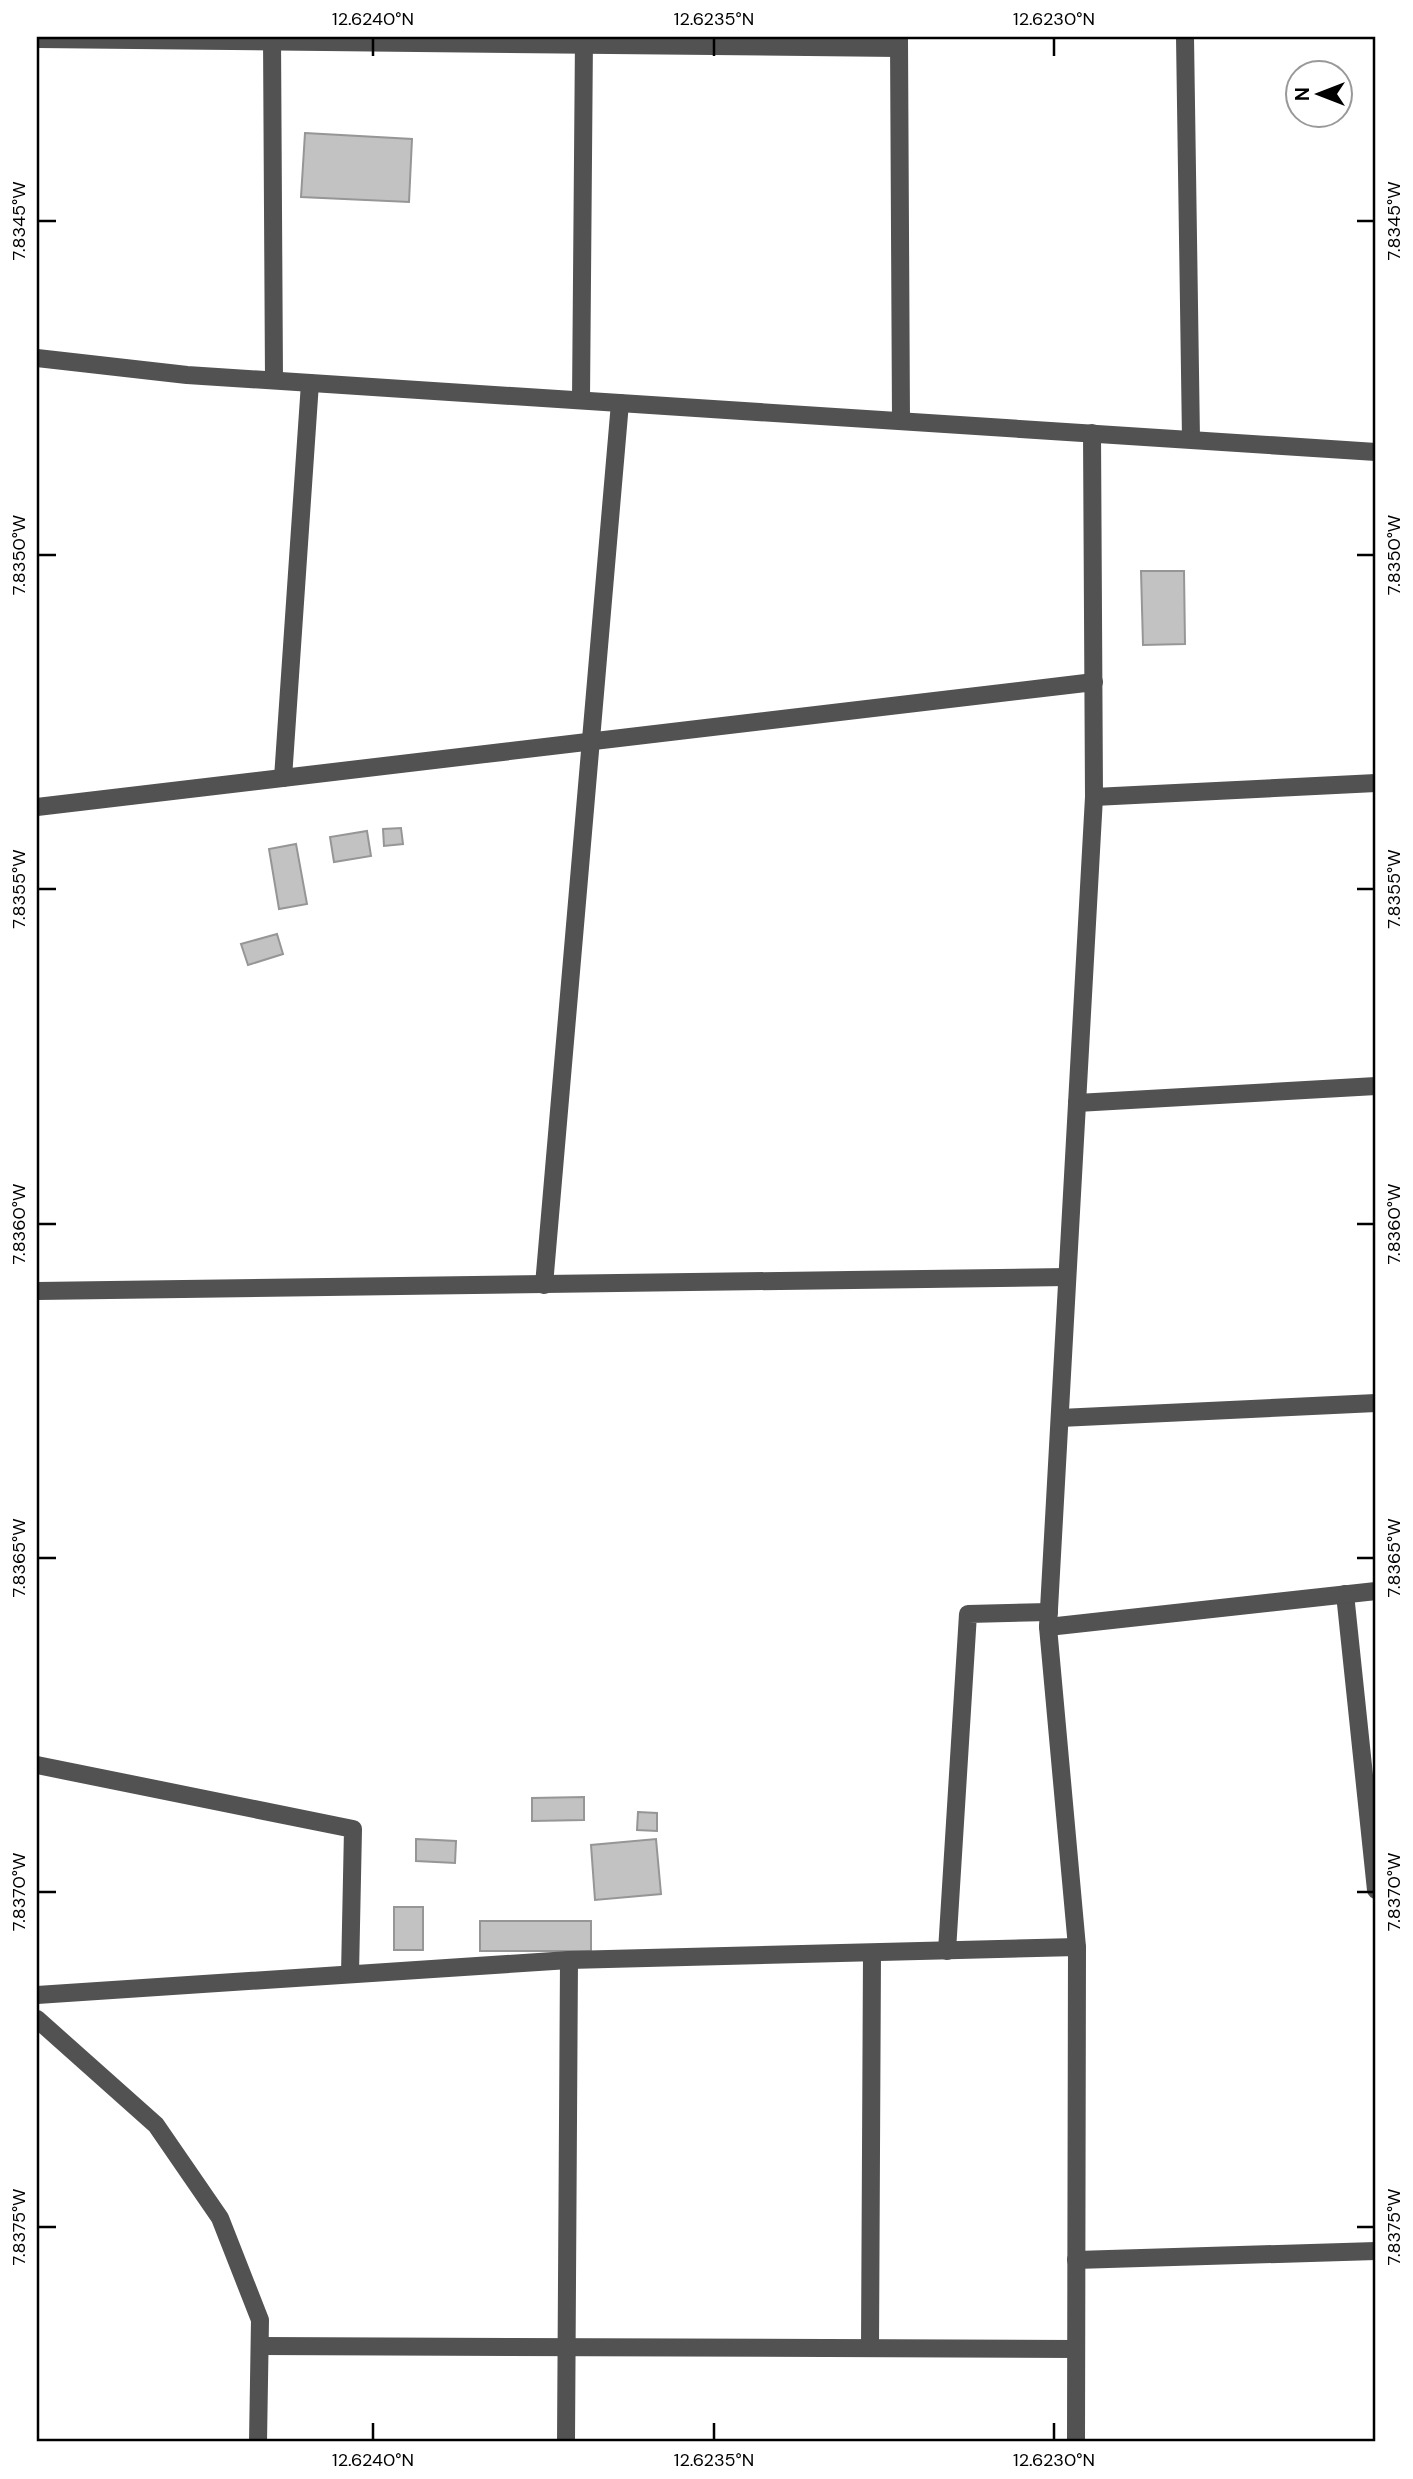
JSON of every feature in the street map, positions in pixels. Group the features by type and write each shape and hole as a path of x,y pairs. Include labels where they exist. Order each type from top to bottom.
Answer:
{"street":[{"path":"1185,37 1191,439"},
{"path":"37,38 899,43 901,421"},
{"path":"272,39 274,380"},
{"path":"581,400 584,41"},
{"path":"37,358 187,375 1376,452"},
{"path":"283,778 310,383"},
{"path":"544,1285 620,403"},
{"path":"1076,2442 1077,1947 1048,1620 1094,797 1092,433"},
{"path":"37,807 1094,682"},
{"path":"1094,797 1376,783"},
{"path":"1077,1103 1376,1086"},
{"path":"37,1291 1067,1277"},
{"path":"1060,1418 1376,1403"},
{"path":"947,1951 968,1614 1048,1620 1376,1591"},
{"path":"1345,1594 1376,1890"},
{"path":"37,1765 353,1829 349,1974"},
{"path":"37,1995 569,1960 1077,1947"},
{"path":"870,2348 872,1953"},
{"path":"566,2442 569,1960"},
{"path":"37,2019 156,2125 220,2218 260,2320 258,2442"},
{"path":"1076,2260 1376,2251"},
{"path":"260,2346 1076,2349"}],"building":[{"path":"305,133 412,139 409,202 301,197"},
{"path":"1141,571 1184,571 1185,644 1143,645"},
{"path":"401,828 403,844 384,846 383,829"},
{"path":"367,831 371,856 334,862 330,837"},
{"path":"296,844 307,904 279,909 269,849"},
{"path":"277,934 283,954 248,965 241,944"},
{"path":"584,1797 584,1820 532,1821 532,1798"},
{"path":"638,1812 657,1813 657,1831 637,1830"},
{"path":"416,1839 456,1841 455,1863 416,1861"},
{"path":"656,1839 661,1894 595,1900 591,1845"},
{"path":"394,1907 423,1907 423,1950 394,1950"},
{"path":"480,1921 591,1921 591,1951 480,1951"}]}
